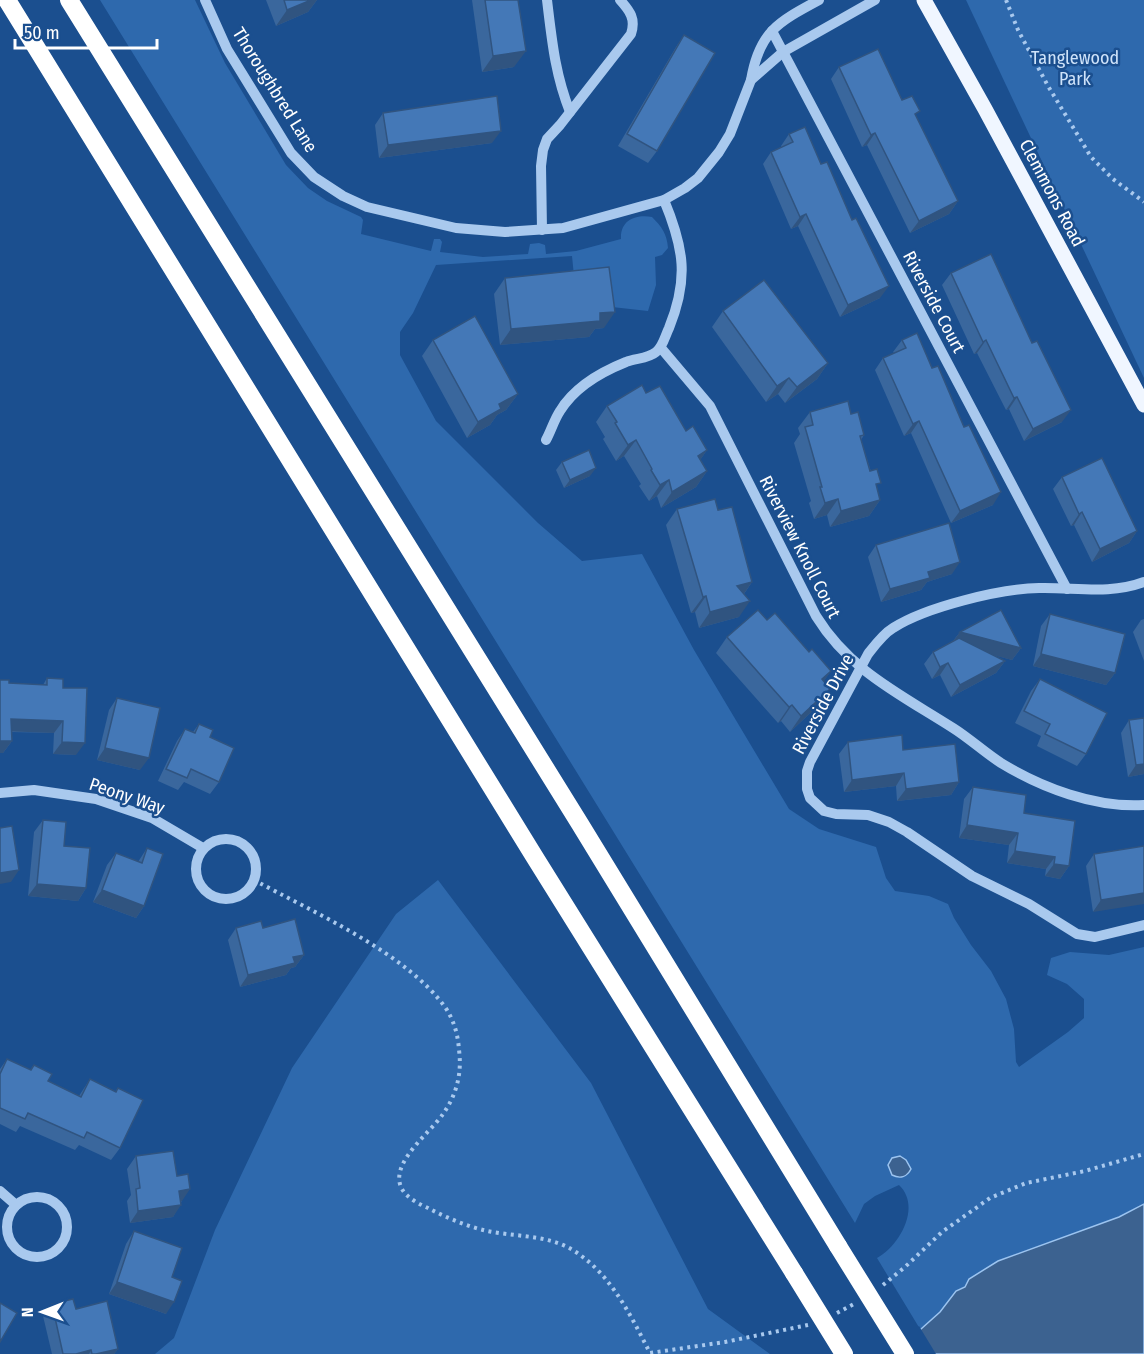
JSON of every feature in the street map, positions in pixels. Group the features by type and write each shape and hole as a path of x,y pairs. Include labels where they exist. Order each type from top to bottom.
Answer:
{"highway":[{"path":"7,0 540,866 844,1354"},
{"path":"69,0 580,824 905,1354"}],"main road":[{"name":"Clemmons Road","path":"924,0 1144,405"}],"street":[{"name":"Thoroughbred Lane","path":"205,0 227,49 291,153 314,177 328,187 367,207 438,225 476,231 542,231 573,226 664,200 685,188 698,178 719,152 730,134 751,80 783,52 875,0"},
{"path":"547,0 557,74 570,112"},
{"path":"542,231 540,186 543,150 547,139 631,33 634,25 633,17 620,0"},
{"path":"751,80 754,60 762,43 772,31 786,18 819,0"},
{"name":"Riverside Court","path":"772,31 1067,590"},
{"path":"546,440 560,412 572,396 588,383 625,362 651,356 661,348 679,301 683,276 680,241 664,200"},
{"name":"Riverview Knoll Court","path":"661,348 710,406 816,616 827,634 861,669 878,682 955,729 1002,764 1032,780 1066,793 1115,805 1144,806"},
{"name":"Riverside Drive","path":"1144,582 1114,589 1041,588 1006,591 922,614 892,628 877,642 807,771 807,789 810,798 824,811 836,814 868,815 889,822 908,832 972,876 1086,937 1106,936 1144,925"},
{"name":"Peony Way","path":"0,793 34,790 96,799 152,818 203,848"},
{"path":"223,838 234,839 244,844 252,853 256,863 254,880 244,893 234,898 223,899 212,896 197,880 195,869 197,858 203,848 212,841 223,838"},
{"path":"0,1191 16,1205"},
{"path":"41,1196 54,1201 64,1211 68,1224 66,1238 59,1250 47,1257 34,1258 21,1253 11,1244 7,1230 8,1217 16,1205 27,1198 41,1196"}],"path":[{"path":"1006,0 1018,30 1048,86 1091,157 1107,173 1144,202"},
{"path":"254,880 392,957 432,991 446,1008 454,1024 461,1064 458,1084 443,1114 405,1159 399,1180 402,1189 409,1197 442,1215 484,1230 550,1241 570,1248 590,1263 619,1297 650,1353 735,1340 816,1323"},
{"path":"881,1286 942,1232 990,1198 1026,1183 1085,1171 1144,1154"},
{"path":"835,1315 855,1304"}],"green space":[{"path":"100,0 195,0 225,63 286,165 308,188 327,201 361,217 363,220 361,234 431,251 434,239 440,239 442,242 440,252 483,257 528,254 530,244 539,243 545,245 546,254 576,251 621,239 621,232 626,223 640,216 652,217 659,224 668,248 662,255 655,257 656,285 648,311 612,307 575,286 572,256 436,265 413,313 400,332 400,355 436,421 538,523 582,561 642,554 694,650 789,809 819,829 876,847 886,878 895,891 929,896 948,904 954,918 991,971 1006,999 1014,1029 1016,1062 1019,1067 1084,1018 1084,999 1067,984 1047,975 1051,958 1070,952 1109,955 1144,947 1144,1204 1119,1217 998,1261 969,1279 965,1287 956,1291 940,1312 920,1329 877,1258 893,1245 905,1225 908,1215 906,1194 899,1185 875,1196 864,1204 855,1223"},
{"name":"Tanglewood Park","path":"966,0 1144,0 1144,378"},
{"path":"438,880 591,1083 708,1309 770,1354 155,1354 174,1338 215,1230 292,1068 396,914"}],"shaded area":[{"path":"900,1156 906,1160 911,1169 905,1175 898,1177 892,1175 888,1165 892,1158"},
{"path":"1144,1204 1144,1354 893,1354 940,1312 956,1291 965,1287 969,1279 998,1261 1119,1217"}],"pier":[{"path":"919,1326 936,1354 890,1354 891,1352"}],"building":[{"path":"284,0 311,0 287,10"},
{"path":"485,0 518,0 526,51 493,56"},
{"path":"684,35 715,53 657,151 627,134"},
{"path":"878,49 902,100 912,96 920,111 915,114 958,201 919,221 875,133 871,135 839,67"},
{"path":"497,96 501,131 388,145 383,113"},
{"path":"805,127 821,164 827,162 852,220 856,218 889,286 848,305 806,214 800,217 771,152 793,142 789,134"},
{"path":"991,254 1032,343 1037,341 1071,410 1033,429 1017,397 1014,398 986,340 983,342 951,273"},
{"path":"609,267 615,312 600,313 600,321 511,329 505,278"},
{"path":"764,280 828,363 797,387 789,378 777,386 723,311"},
{"path":"475,316 518,394 499,404 501,409 478,422 433,340"},
{"path":"917,333 932,368 938,366 964,427 969,425 1001,492 960,511 919,421 913,424 883,358 906,348 902,340"},
{"path":"642,385 646,393 660,386 686,431 693,426 707,450 698,456 707,471 672,492 669,480 660,485 636,440 628,445 607,406"},
{"path":"848,401 851,414 858,412 864,435 860,436 870,471 877,469 881,483 876,484 880,500 841,511 838,499 825,503 805,427 813,425 810,412"},
{"path":"589,450 596,468 570,480 562,462"},
{"path":"1102,458 1137,531 1100,549 1082,512 1079,514 1062,477"},
{"path":"715,499 718,510 732,507 752,582 737,586 750,601 710,612 706,596 703,597 677,509"},
{"path":"949,523 960,562 928,572 930,578 890,589 876,545"},
{"path":"758,610 767,620 775,613 809,652 812,649 831,671 822,679 830,689 801,716 792,705 789,707 727,637"},
{"path":"1001,610 1021,648 960,632"},
{"path":"1050,614 1125,634 1115,673 1041,654"},
{"path":"959,638 1005,661 960,685 948,663 940,667 933,652"},
{"path":"47,678 63,679 63,688 87,688 85,743 62,742 63,721 11,719 12,741 0,741 0,680 9,680 9,683 47,685"},
{"path":"1040,679 1107,713 1086,754 1045,734 1050,724 1024,711"},
{"path":"117,698 160,708 149,758 105,748"},
{"path":"1144,718 1144,764 1136,765 1129,720"},
{"path":"199,724 213,730 210,737 234,748 219,782 191,769 187,778 166,769 185,729 195,733"},
{"path":"902,735 903,750 955,744 959,782 906,789 904,773 852,780 848,742"},
{"path":"973,787 1026,795 1024,813 1075,821 1069,866 1054,864 1055,857 1015,851 1018,833 967,825"},
{"path":"43,820 66,822 64,846 90,848 86,888 37,884"},
{"path":"12,826 19,870 0,873 0,828"},
{"path":"1144,846 1144,893 1101,900 1094,854"},
{"path":"147,848 163,854 144,906 102,890 116,853 142,863"},
{"path":"295,919 304,955 293,957 295,963 248,975 236,928 261,921 263,928"},
{"path":"7,1059 31,1070 34,1065 52,1074 48,1081 81,1097 90,1079 116,1092 118,1088 143,1100 120,1148 87,1132 84,1138 28,1113 25,1119 0,1108 0,1074"},
{"path":"173,1151 177,1176 188,1174 190,1189 179,1191 181,1205 138,1211 136,1189 140,1188 136,1156"},
{"path":"134,1231 182,1248 172,1277 182,1281 174,1302 117,1282"},
{"path":"73,1299 76,1309 107,1301 118,1349 96,1354 92,1354 91,1350 76,1354 63,1354 52,1304"},
{"path":"0,1303 17,1313 0,1342"}]}
